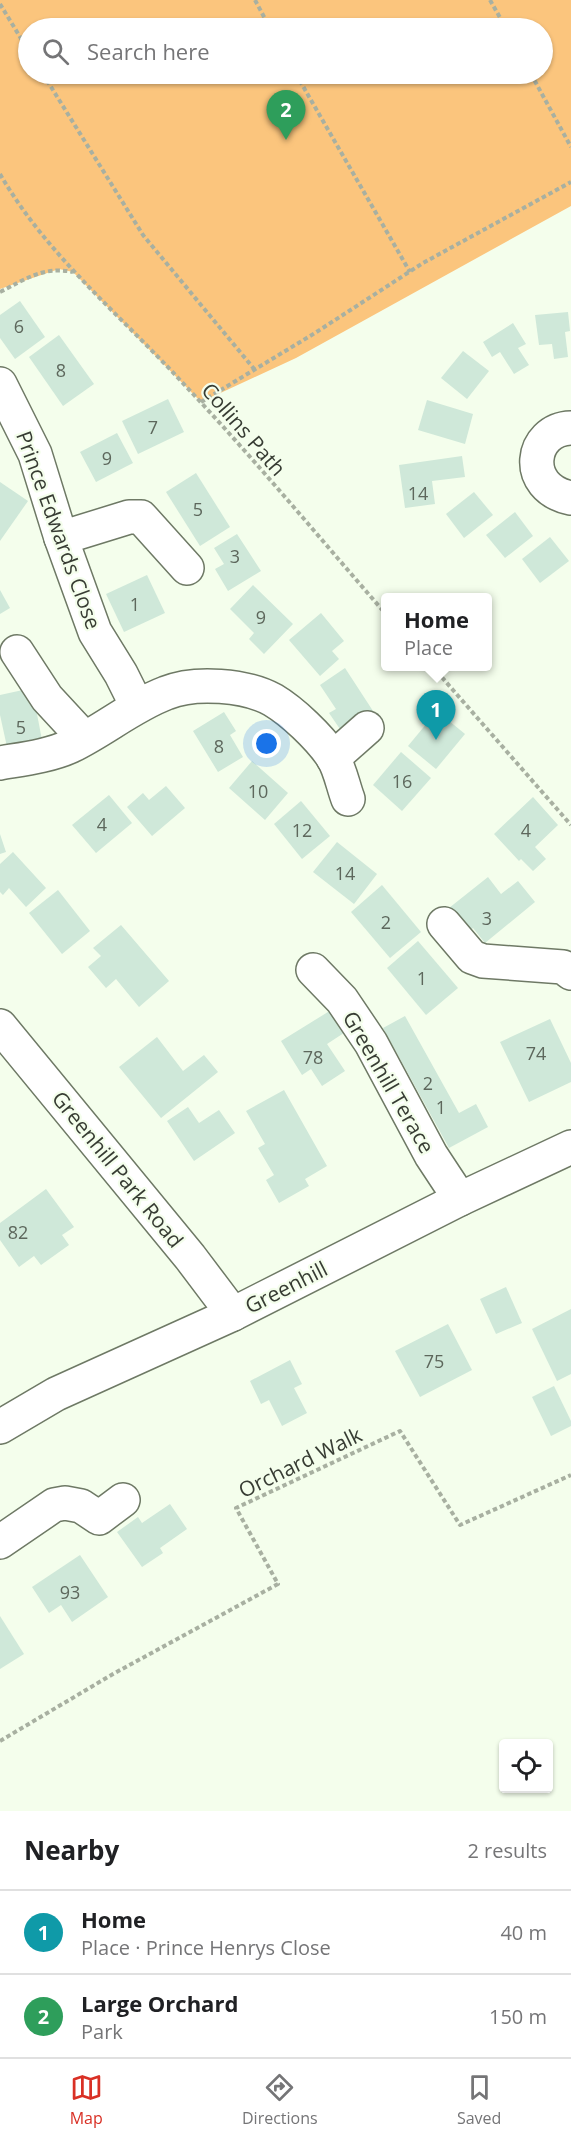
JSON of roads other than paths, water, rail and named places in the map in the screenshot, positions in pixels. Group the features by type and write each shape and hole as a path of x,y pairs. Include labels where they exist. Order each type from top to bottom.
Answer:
{"street":[{"name":"Prince Edwards Close","path":"0,384 35,454 61,538 95,632 121,674 137,706"},
{"path":"571,428 553,433 544,441 537,456 537,464 539,475 551,491 571,498"},
{"path":"61,538 129,517 141,517 187,568"},
{"path":"17,652 47,698 84,738"},
{"path":"0,762 29,758 70,746 137,706 169,691 202,686 240,689 273,700 302,722 333,758 348,799"},
{"path":"333,758 367,728"},
{"path":"444,924 472,957 483,961 563,967 571,973"},
{"name":"Greenhill Terace","path":"314,970 342,1000 371,1043 431,1155 460,1199"},
{"name":"Greenhill Park Road","path":"0,1026 190,1257 232,1314"},
{"name":"Greenhill","path":"0,1427 56,1394 232,1314 460,1199 571,1147"},
{"path":"0,1542 54,1505 65,1503 81,1506 99,1518 123,1500"}],"place":[{"name":"Large Orchard","path":"286,140"},
{"name":"Home","path":"436,740"}]}
